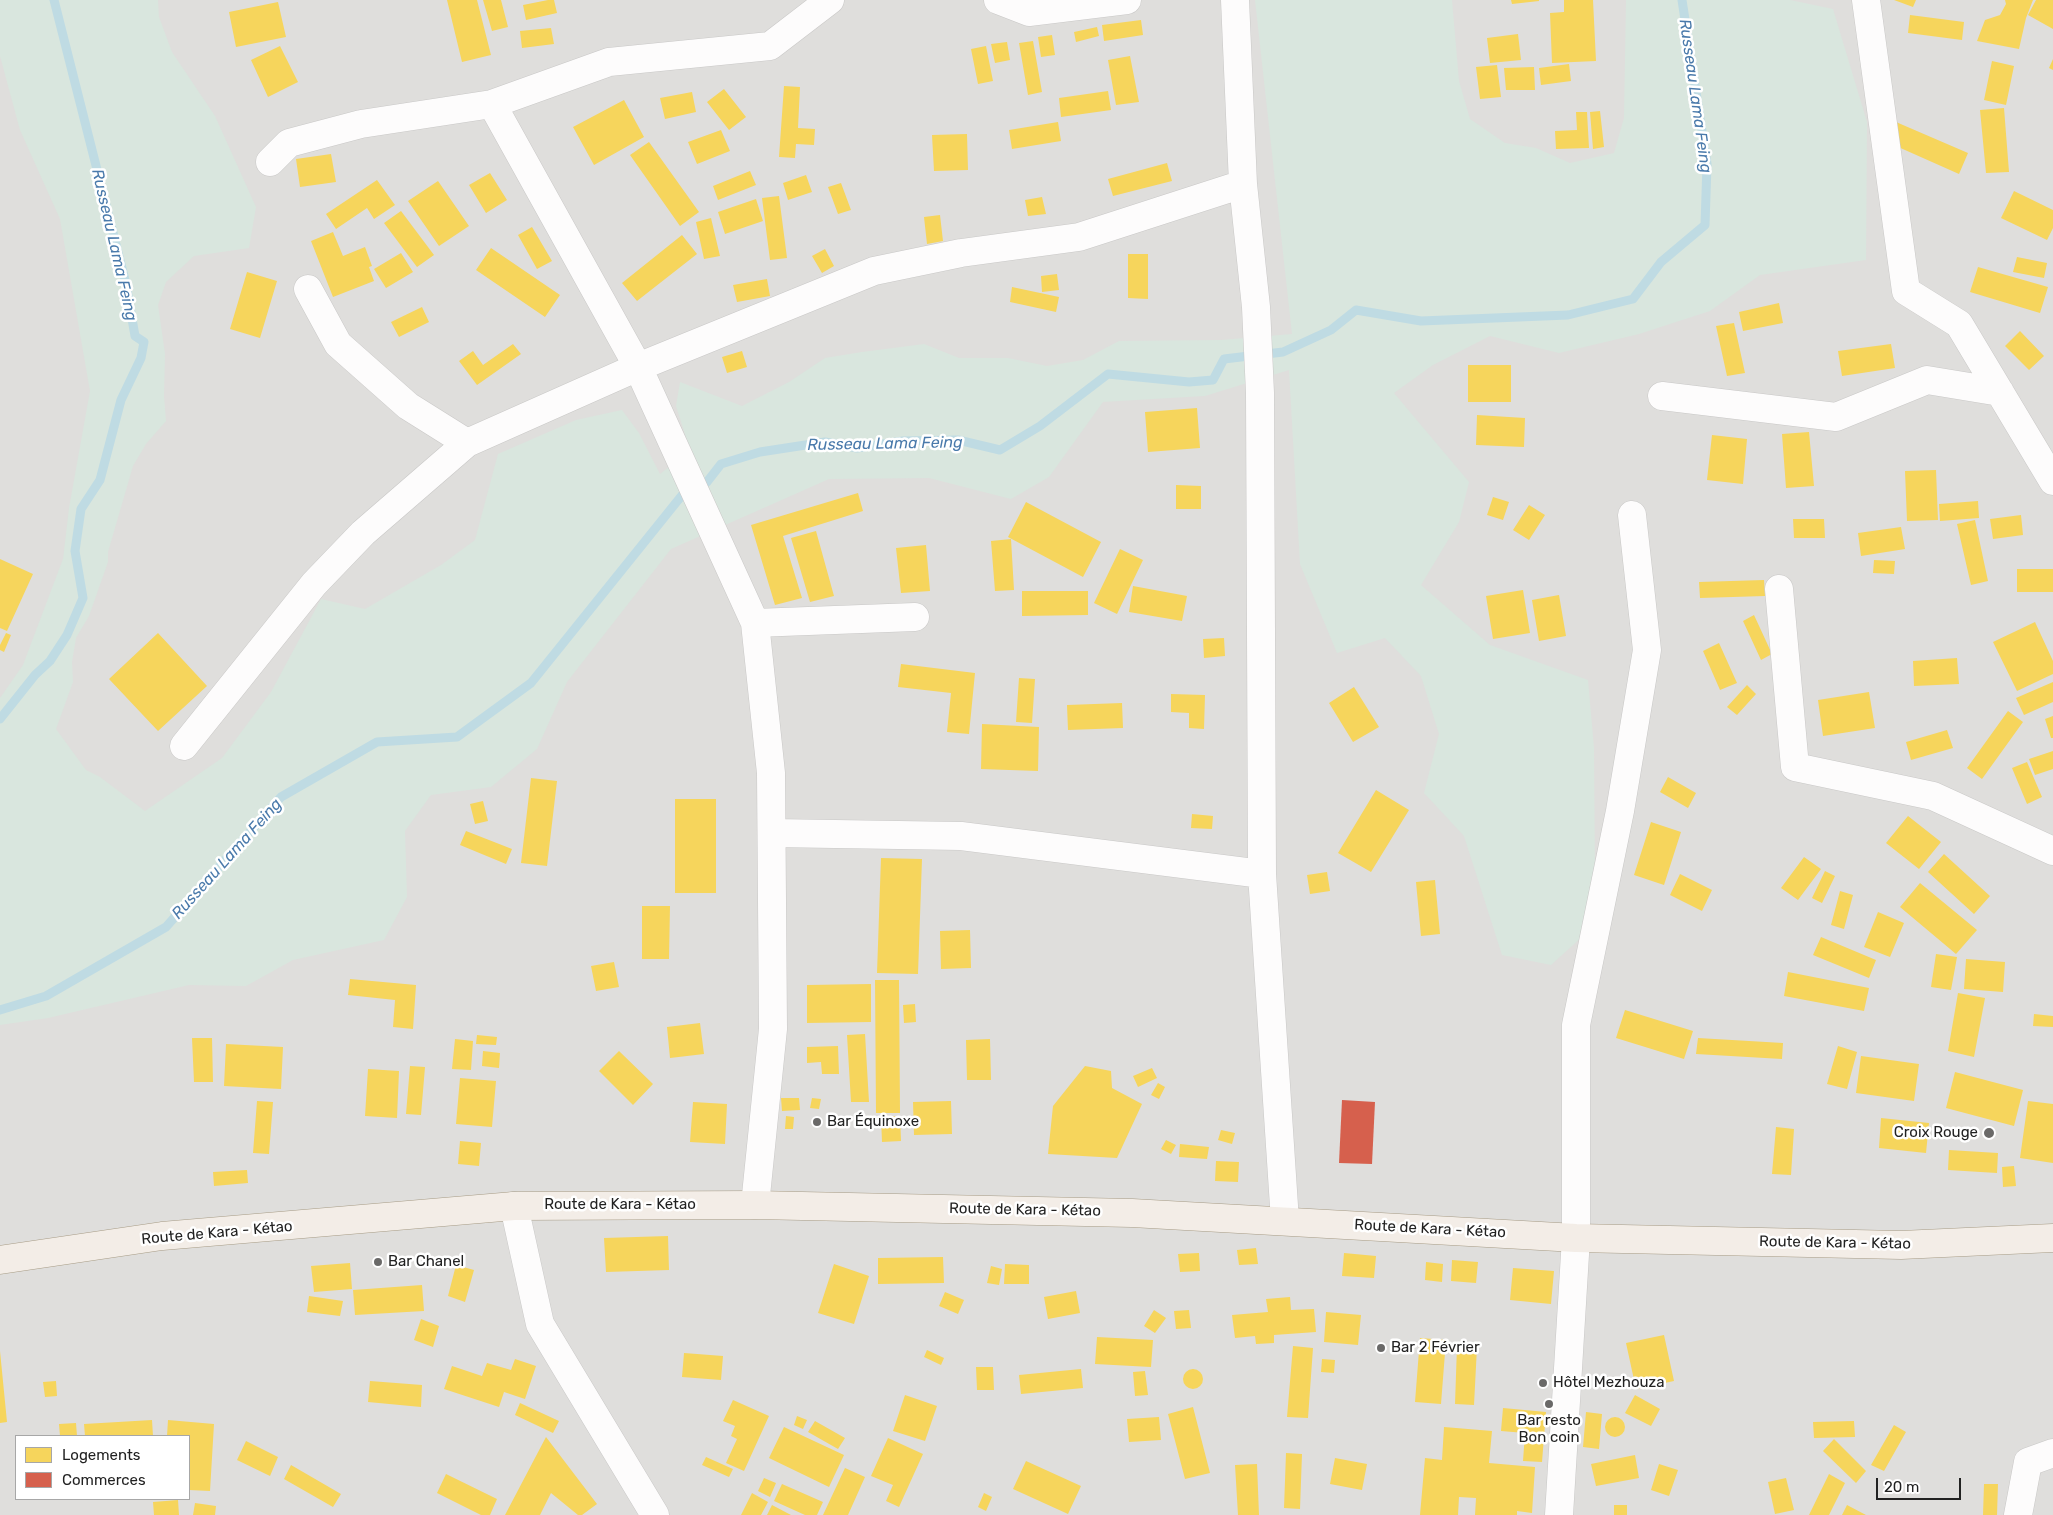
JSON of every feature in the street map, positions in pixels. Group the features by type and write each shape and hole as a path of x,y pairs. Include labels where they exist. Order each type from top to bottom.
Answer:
{"main road":[{"name":"Route de Kara - Kétao","path":"0,1260 162,1236 514,1206 755,1205 1132,1213 1576,1238 1901,1245 2053,1238"}],"street":[{"path":"270,162 290,143 361,124 492,104 609,62 770,46 830,0"},
{"path":"998,0 1029,12 1127,0"},
{"path":"1236,0 1243,184 1256,307 1260,393 1262,874 1285,1221"},
{"path":"1866,0 1906,291 1959,324 2053,481"},
{"path":"492,104 638,367 756,623 771,773 773,1029 755,1205"},
{"path":"184,746 314,584 363,533 467,443 638,367 874,271 962,253 1079,237 1243,184"},
{"path":"308,289 338,344 408,406 467,443"},
{"path":"1662,396 1836,417 1927,380 2000,392"},
{"path":"1559,1515 1576,1238 1576,1025 1620,811 1647,650 1632,515"},
{"path":"1779,589 1795,767 1933,796 2053,851"},
{"path":"756,623 915,617"},
{"path":"772,833 961,836 1262,874"},
{"path":"514,1206 540,1324 655,1515"},
{"path":"2018,1515 2028,1462 2053,1453"}],"shaded area":[{"path":"0,0 2053,0 2053,1515 0,1515"},
{"path":"0,0 158,0 159,17 172,52 215,116 256,207 249,248 194,256 166,282 158,305 165,354 164,396 166,421 146,444 133,466 108,552 108,562 89,616 76,638 72,662 73,682 56,729 86,770 100,777 145,811 222,758 271,692 321,599 365,609 441,565 475,540 498,454 576,420 622,410 639,433 660,474 690,450 676,406 680,382 742,406 789,382 825,358 862,352 924,344 959,358 1008,358 1047,366 1083,360 1119,341 1221,340 1292,334 1255,0 1452,0 1459,81 1470,119 1505,143 1536,148 1570,163 1614,153 1624,118 1626,0 1790,0 1833,9 1867,122 1866,260 1760,275 1710,311 1639,334 1559,353 1490,336 1433,365 1394,393 1469,482 1459,522 1421,585 1490,645 1588,680 1594,748 1595,879 1583,936 1551,965 1502,955 1464,836 1424,793 1439,734 1421,676 1385,638 1337,653 1300,564 1289,370 1205,396 1103,402 1049,477 1011,499 929,478 829,479 671,549 567,682 537,749 491,787 431,795 405,831 407,897 384,940 293,960 246,986 189,985 48,1018 0,1025 0,698 23,665 63,559 69,508 90,391 60,219 20,130 0,56"}],"building: Logements":[{"path":"447,0 477,0 491,55 462,62"},
{"path":"483,0 501,0 508,27 492,31"},
{"path":"554,0 557,13 526,20 523,5"},
{"path":"1511,0 1539,0 1539,1 1512,4"},
{"path":"1564,0 1593,0 1596,61 1552,63 1550,13 1564,12"},
{"path":"1894,0 1916,0 1913,7"},
{"path":"2005,0 2033,0 2026,18 2019,49 1977,41 1985,20 2000,15 2006,4"},
{"path":"2036,0 2053,0 2053,29 2028,15"},
{"path":"278,2 286,37 236,47 229,12"},
{"path":"1910,15 1964,22 1962,40 1908,33"},
{"path":"1141,20 1143,35 1104,41 1102,25"},
{"path":"1097,27 1099,36 1076,42 1074,32"},
{"path":"551,28 554,44 522,48 520,31"},
{"path":"1518,34 1521,60 1490,63 1487,38"},
{"path":"1052,35 1055,55 1041,57 1038,37"},
{"path":"1033,41 1042,92 1028,95 1019,43"},
{"path":"1007,42 1010,60 995,63 991,44"},
{"path":"280,46 298,82 268,97 251,60"},
{"path":"986,46 993,81 978,84 971,49"},
{"path":"1130,56 1139,102 1116,105 1108,60"},
{"path":"2053,59 2053,70 2049,68"},
{"path":"1992,61 2014,66 2006,105 1984,100"},
{"path":"1569,64 1571,81 1541,85 1539,68"},
{"path":"1497,65 1501,97 1480,99 1476,67"},
{"path":"1534,67 1535,90 1506,90 1504,68"},
{"path":"784,86 800,87 798,128 815,129 814,145 796,144 795,158 779,157"},
{"path":"724,89 746,117 729,130 707,102"},
{"path":"1108,91 1111,110 1061,117 1059,98"},
{"path":"692,92 696,112 665,119 660,98"},
{"path":"624,100 644,137 594,165 573,127"},
{"path":"2004,108 2009,172 1986,173 1980,110"},
{"path":"1600,111 1604,147 1593,149 1590,112"},
{"path":"1576,112 1587,112 1589,148 1556,149 1555,131 1577,130"},
{"path":"1058,122 1061,141 1012,149 1009,130"},
{"path":"1896,122 1968,153 1959,174 1887,142"},
{"path":"721,130 730,151 697,164 688,142"},
{"path":"967,134 968,170 934,171 932,135"},
{"path":"649,142 699,212 680,226 630,155"},
{"path":"331,154 336,182 300,187 296,159"},
{"path":"1167,163 1172,181 1113,196 1108,179"},
{"path":"750,171 756,185 718,200 713,186"},
{"path":"490,173 507,200 486,213 469,185"},
{"path":"806,175 812,192 788,200 783,183"},
{"path":"377,180 395,205 374,219 367,208 336,229 326,214"},
{"path":"438,181 469,226 439,246 408,201"},
{"path":"841,183 851,210 838,214 828,187"},
{"path":"2014,191 2053,210 2053,228 2047,240 2001,218"},
{"path":"779,196 787,258 770,260 762,198"},
{"path":"1042,197 1046,214 1028,216 1025,200"},
{"path":"756,199 763,221 725,234 718,212"},
{"path":"401,211 434,255 417,267 384,223"},
{"path":"940,215 943,241 927,244 924,217"},
{"path":"711,218 720,256 704,259 696,222"},
{"path":"532,227 552,261 537,269 518,235"},
{"path":"333,232 343,256 365,247 372,266 369,267 374,281 333,297 311,241"},
{"path":"682,235 697,254 637,301 622,283"},
{"path":"491,248 560,295 545,317 476,270"},
{"path":"825,249 834,266 822,273 812,256"},
{"path":"401,253 413,272 386,288 374,269"},
{"path":"1128,254 1148,254 1148,299 1128,298"},
{"path":"2017,257 2047,263 2044,278 2013,272"},
{"path":"1978,267 2048,287 2040,313 1970,292"},
{"path":"247,272 277,281 260,338 230,329"},
{"path":"1057,274 1059,290 1042,292 1041,276"},
{"path":"767,279 770,296 737,302 733,285"},
{"path":"1012,287 1059,297 1056,312 1010,302"},
{"path":"1779,303 1783,323 1743,331 1739,312"},
{"path":"422,307 429,322 399,337 391,322"},
{"path":"1734,323 1745,373 1727,376 1716,326"},
{"path":"2020,331 2044,356 2029,370 2005,346"},
{"path":"513,344 521,354 477,385 459,361 473,351 483,365"},
{"path":"1891,344 1895,368 1842,376 1838,351"},
{"path":"742,351 747,367 727,373 722,357"},
{"path":"1468,365 1511,365 1511,402 1468,402"},
{"path":"1197,408 1200,448 1148,452 1145,412"},
{"path":"1477,415 1525,418 1524,447 1476,445"},
{"path":"1809,432 1814,486 1786,488 1782,434"},
{"path":"1712,435 1747,439 1743,484 1707,480"},
{"path":"1936,470 1938,520 1907,521 1905,471"},
{"path":"1176,485 1201,486 1201,509 1176,509"},
{"path":"858,493 863,511 783,536 802,598 775,605 751,525"},
{"path":"1493,497 1509,502 1503,520 1487,515"},
{"path":"1978,501 1979,518 1940,521 1939,504"},
{"path":"1026,502 1101,542 1083,577 1008,537"},
{"path":"1529,505 1545,515 1529,540 1513,530"},
{"path":"2021,515 2023,535 1993,539 1990,519"},
{"path":"1793,519 1824,519 1825,538 1794,538"},
{"path":"1975,520 1988,581 1971,585 1957,524"},
{"path":"1901,527 1905,549 1861,556 1858,533"},
{"path":"816,531 834,596 810,602 791,538"},
{"path":"1011,539 1014,590 995,591 991,541"},
{"path":"926,545 930,591 901,593 896,548"},
{"path":"1120,549 1143,560 1117,614 1094,603"},
{"path":"0,559 33,574 7,631 0,628"},
{"path":"1874,560 1895,561 1894,574 1873,573"},
{"path":"2017,569 2053,569 2053,592 2017,592"},
{"path":"1764,580 1765,596 1700,598 1699,582"},
{"path":"1133,586 1187,596 1182,621 1129,612"},
{"path":"1523,590 1530,633 1493,639 1486,596"},
{"path":"1022,591 1088,591 1088,615 1022,616"},
{"path":"1559,595 1566,636 1539,641 1532,600"},
{"path":"1754,615 1772,654 1761,660 1743,621"},
{"path":"2035,622 2053,661 2053,674 2017,691 1993,642"},
{"path":"6,633 11,635 4,652 0,650 0,645"},
{"path":"158,633 207,686 158,731 109,679"},
{"path":"1224,638 1225,656 1204,658 1203,639"},
{"path":"1719,643 1737,683 1720,690 1703,651"},
{"path":"1957,658 1959,684 1914,686 1913,661"},
{"path":"901,664 975,673 969,734 947,732 951,693 898,687"},
{"path":"1019,678 1035,679 1032,723 1016,722"},
{"path":"2053,682 2053,702 2024,715 2016,698"},
{"path":"1747,685 1756,694 1737,715 1727,707"},
{"path":"1354,687 1379,727 1353,742 1329,703"},
{"path":"1869,692 1875,728 1823,736 1818,700"},
{"path":"1171,694 1205,695 1204,729 1189,728 1189,713 1171,712"},
{"path":"1122,703 1123,728 1068,730 1067,705"},
{"path":"2008,711 2023,722 1982,779 1967,768"},
{"path":"2053,716 2053,738 2051,738 2045,719"},
{"path":"982,724 1039,727 1038,771 981,769"},
{"path":"1947,730 1953,748 1911,760 1906,742"},
{"path":"2053,751 2053,769 2035,775 2029,759"},
{"path":"2027,762 2042,797 2027,804 2012,768"},
{"path":"1668,777 1696,793 1688,808 1660,792"},
{"path":"531,778 557,781 547,866 521,863"},
{"path":"1376,790 1409,810 1371,872 1338,853"},
{"path":"675,799 716,799 716,893 675,893"},
{"path":"483,801 488,821 475,824 470,804"},
{"path":"1192,814 1213,816 1212,829 1191,828"},
{"path":"1908,816 1941,842 1919,869 1886,843"},
{"path":"1651,822 1681,832 1664,885 1634,875"},
{"path":"466,831 512,849 506,864 460,845"},
{"path":"1944,854 1990,896 1974,914 1928,872"},
{"path":"1804,857 1821,869 1798,900 1781,888"},
{"path":"881,858 922,859 918,974 877,973"},
{"path":"1825,871 1835,876 1822,903 1812,898"},
{"path":"1327,872 1330,891 1310,894 1307,875"},
{"path":"1680,874 1712,890 1702,911 1670,895"},
{"path":"1435,880 1440,934 1421,936 1416,882"},
{"path":"1920,883 1977,930 1956,954 1900,907"},
{"path":"1840,891 1853,895 1844,929 1831,925"},
{"path":"642,906 670,906 669,959 642,959"},
{"path":"1878,912 1904,923 1890,957 1864,947"},
{"path":"970,930 971,968 941,969 940,931"},
{"path":"1821,937 1876,960 1869,978 1813,955"},
{"path":"1936,954 1957,957 1951,990 1931,987"},
{"path":"1966,959 2005,962 2003,992 1964,989"},
{"path":"614,962 619,987 596,991 591,966"},
{"path":"1788,972 1869,988 1864,1011 1784,996"},
{"path":"350,979 416,985 413,1029 393,1027 395,1000 348,995"},
{"path":"875,980 899,980 900,1113 876,1113"},
{"path":"871,984 871,1022 807,1023 807,985"},
{"path":"1958,993 1985,998 1974,1057 1948,1051"},
{"path":"915,1004 916,1022 904,1023 903,1005"},
{"path":"1625,1010 1693,1031 1684,1059 1616,1038"},
{"path":"2034,1014 2053,1016 2053,1027 2033,1026"},
{"path":"700,1023 704,1054 670,1058 667,1027"},
{"path":"865,1034 869,1102 851,1102 847,1035"},
{"path":"477,1035 497,1037 496,1045 476,1044"},
{"path":"192,1038 212,1038 213,1082 194,1082"},
{"path":"1698,1038 1783,1043 1782,1059 1696,1054"},
{"path":"455,1039 473,1041 471,1070 452,1069"},
{"path":"990,1039 991,1080 967,1080 966,1040"},
{"path":"226,1044 283,1047 281,1089 224,1086"},
{"path":"838,1046 839,1074 822,1074 821,1062 807,1063 807,1047"},
{"path":"1838,1046 1857,1052 1847,1089 1827,1084"},
{"path":"483,1051 500,1053 499,1068 482,1066"},
{"path":"619,1051 653,1084 633,1105 599,1071"},
{"path":"1861,1056 1919,1064 1914,1101 1856,1093"},
{"path":"410,1066 425,1067 421,1115 406,1114"},
{"path":"1085,1066 1111,1071 1112,1088 1142,1104 1117,1158 1048,1154 1053,1106"},
{"path":"1152,1068 1157,1078 1138,1087 1133,1076"},
{"path":"368,1069 399,1071 397,1118 365,1116"},
{"path":"1955,1072 2023,1090 2014,1126 1946,1108"},
{"path":"460,1078 496,1081 492,1127 456,1124"},
{"path":"1158,1083 1165,1087 1159,1099 1151,1095"},
{"path":"781,1098 799,1098 800,1110 782,1111"},
{"path":"812,1098 821,1099 819,1109 810,1108"},
{"path":"257,1101 273,1102 269,1154 253,1153"},
{"path":"951,1101 952,1134 914,1135 913,1102"},
{"path":"2028,1101 2053,1104 2053,1163 2020,1158"},
{"path":"693,1102 727,1104 725,1144 690,1142"},
{"path":"786,1116 794,1117 793,1129 785,1129"},
{"path":"900,1116 901,1141 882,1142 881,1117"},
{"path":"1881,1118 1929,1123 1926,1153 1879,1148"},
{"path":"1776,1127 1794,1129 1791,1175 1772,1174"},
{"path":"1221,1130 1235,1133 1232,1144 1218,1140"},
{"path":"1166,1140 1176,1145 1171,1154 1161,1149"},
{"path":"460,1141 481,1143 479,1166 458,1164"},
{"path":"1180,1144 1209,1147 1207,1159 1179,1157"},
{"path":"1949,1150 1998,1153 1997,1173 1948,1170"},
{"path":"1216,1161 1239,1162 1238,1182 1215,1181"},
{"path":"2014,1166 2016,1186 2003,1187 2002,1167"},
{"path":"247,1170 248,1183 214,1186 213,1172"},
{"path":"668,1236 669,1270 606,1272 604,1238"},
{"path":"1256,1248 1258,1264 1239,1265 1237,1250"},
{"path":"1199,1253 1200,1271 1180,1272 1178,1254"},
{"path":"1344,1253 1376,1256 1374,1278 1342,1276"},
{"path":"943,1257 944,1283 878,1284 878,1258"},
{"path":"1452,1260 1478,1262 1476,1283 1451,1281"},
{"path":"1426,1262 1443,1264 1442,1282 1425,1280"},
{"path":"350,1263 352,1289 314,1292 311,1266"},
{"path":"834,1264 869,1276 854,1324 818,1313"},
{"path":"1005,1264 1029,1265 1029,1284 1004,1284"},
{"path":"456,1265 474,1270 465,1302 448,1296"},
{"path":"991,1266 1002,1269 999,1285 987,1283"},
{"path":"1513,1268 1554,1271 1551,1304 1510,1300"},
{"path":"422,1285 424,1311 355,1315 353,1290"},
{"path":"1076,1291 1080,1313 1048,1319 1044,1297"},
{"path":"945,1292 964,1300 958,1314 939,1306"},
{"path":"309,1296 343,1301 340,1316 307,1312"},
{"path":"1290,1297 1291,1310 1314,1309 1316,1332 1274,1335 1274,1343 1256,1344 1255,1336 1235,1338 1232,1315 1268,1312 1266,1299"},
{"path":"1154,1310 1166,1318 1155,1333 1144,1326"},
{"path":"1189,1310 1191,1328 1176,1329 1174,1311"},
{"path":"1326,1312 1361,1315 1358,1345 1324,1342"},
{"path":"421,1319 439,1326 433,1347 414,1340"},
{"path":"1664,1335 1674,1381 1636,1389 1626,1343"},
{"path":"1097,1337 1153,1340 1151,1367 1095,1364"},
{"path":"1420,1338 1446,1340 1441,1404 1415,1402"},
{"path":"1293,1346 1313,1348 1308,1418 1287,1417"},
{"path":"1457,1346 1477,1347 1474,1405 1455,1404"},
{"path":"927,1350 944,1358 941,1365 924,1357"},
{"path":"0,1351 7,1422 0,1423"},
{"path":"684,1353 723,1356 721,1380 682,1377"},
{"path":"515,1359 536,1366 525,1399 504,1392 499,1407 444,1389 452,1366 482,1376 487,1363 511,1370"},
{"path":"1322,1359 1335,1360 1334,1373 1321,1372"},
{"path":"976,1367 993,1367 994,1390 977,1390"},
{"path":"1081,1369 1083,1388 1021,1394 1019,1375"},
{"path":"1193,1369 1200,1372 1203,1379 1200,1386 1193,1389 1186,1386 1183,1379 1186,1372"},
{"path":"1145,1371 1148,1395 1135,1396 1133,1372"},
{"path":"56,1381 57,1396 45,1397 43,1382"},
{"path":"370,1381 422,1385 421,1407 368,1402"},
{"path":"905,1395 937,1406 925,1441 893,1431"},
{"path":"1635,1395 1660,1409 1651,1426 1625,1413"},
{"path":"733,1400 769,1416 744,1471 726,1463 737,1439 731,1436 735,1426 723,1421"},
{"path":"520,1403 559,1421 553,1433 515,1415"},
{"path":"1193,1407 1210,1473 1185,1479 1168,1414"},
{"path":"1503,1408 1546,1412 1542,1462 1523,1461 1525,1433 1501,1431"},
{"path":"1586,1412 1602,1414 1599,1449 1583,1447"},
{"path":"797,1416 807,1420 803,1429 794,1425"},
{"path":"1159,1417 1161,1440 1129,1442 1127,1419"},
{"path":"1615,1417 1622,1420 1625,1427 1622,1434 1615,1437 1608,1434 1605,1427 1608,1420"},
{"path":"152,1420 153,1435 85,1435 84,1424"},
{"path":"168,1420 214,1424 210,1491 190,1490 190,1435 167,1435"},
{"path":"815,1421 845,1438 838,1449 808,1432"},
{"path":"1854,1421 1855,1437 1814,1438 1813,1422"},
{"path":"76,1423 77,1435 60,1435 59,1424"},
{"path":"1894,1425 1906,1432 1884,1471 1871,1465"},
{"path":"784,1427 844,1455 829,1487 769,1458"},
{"path":"1444,1427 1492,1431 1489,1463 1535,1467 1532,1513 1517,1511 1517,1515 1475,1515 1476,1498 1459,1497 1458,1515 1420,1515 1425,1458 1442,1460"},
{"path":"546,1437 597,1504 582,1515 578,1515 551,1493 540,1515 505,1515"},
{"path":"888,1438 923,1454 899,1507 886,1501 893,1485 871,1476"},
{"path":"1834,1439 1866,1471 1856,1483 1823,1451"},
{"path":"246,1441 278,1457 270,1476 237,1460"},
{"path":"1286,1453 1302,1454 1300,1509 1284,1508"},
{"path":"1635,1455 1639,1478 1596,1486 1591,1464"},
{"path":"706,1457 733,1469 729,1477 702,1465"},
{"path":"1335,1458 1367,1464 1362,1490 1330,1484"},
{"path":"1026,1461 1081,1486 1068,1514 1013,1489"},
{"path":"1257,1464 1259,1515 1238,1515 1235,1465"},
{"path":"1659,1464 1678,1470 1669,1496 1651,1490"},
{"path":"291,1465 341,1494 333,1507 284,1479"},
{"path":"845,1468 865,1477 848,1515 823,1515"},
{"path":"446,1474 497,1499 490,1515 481,1515 437,1493"},
{"path":"1829,1474 1845,1483 1829,1515 1809,1515"},
{"path":"764,1478 776,1483 770,1497 758,1491"},
{"path":"1786,1478 1794,1510 1775,1514 1768,1482"},
{"path":"782,1484 823,1502 817,1515 805,1515 774,1501"},
{"path":"1984,1484 1998,1484 1997,1515 1983,1515"},
{"path":"752,1493 768,1502 761,1515 741,1515"},
{"path":"984,1493 992,1497 986,1511 978,1507"},
{"path":"178,1500 179,1515 154,1515 153,1502"},
{"path":"195,1503 216,1506 215,1515 193,1515"},
{"path":"772,1505 791,1515 767,1515"},
{"path":"1614,1505 1627,1505 1627,1515 1614,1515"},
{"path":"1847,1505 1866,1515 1842,1515"}],"building: Commerces":[{"path":"1342,1100 1375,1102 1372,1164 1339,1163"}],"waterway":[{"name":"Russeau Lama Feing","path":"0,719 35,675 50,661 67,635 83,598 75,551 81,509 100,480 121,400 141,358 144,342 135,336 126,284 54,0"},
{"name":"Russeau Lama Feing","path":"0,1010 46,996 166,927 281,797 377,742 457,737 531,683 683,494 707,482 721,464 760,452 825,442 857,448 903,441 958,440 1000,450 1040,426 1108,374 1189,382 1213,380 1224,359 1283,352 1331,330 1356,310 1421,321 1568,315 1633,299 1661,262 1705,225 1707,164 1682,0"}],"place":[{"name":"Bar Équinoxe","path":"817,1122"},
{"name":"Croix Rouge","path":"1989,1133"},
{"name":"Bar Chanel","path":"378,1262"},
{"name":"Bar 2 Février","path":"1381,1348"},
{"name":"Hôtel Mezhouza","path":"1543,1383"},
{"name":"Bar resto Bon coin","path":"1549,1404"}]}
